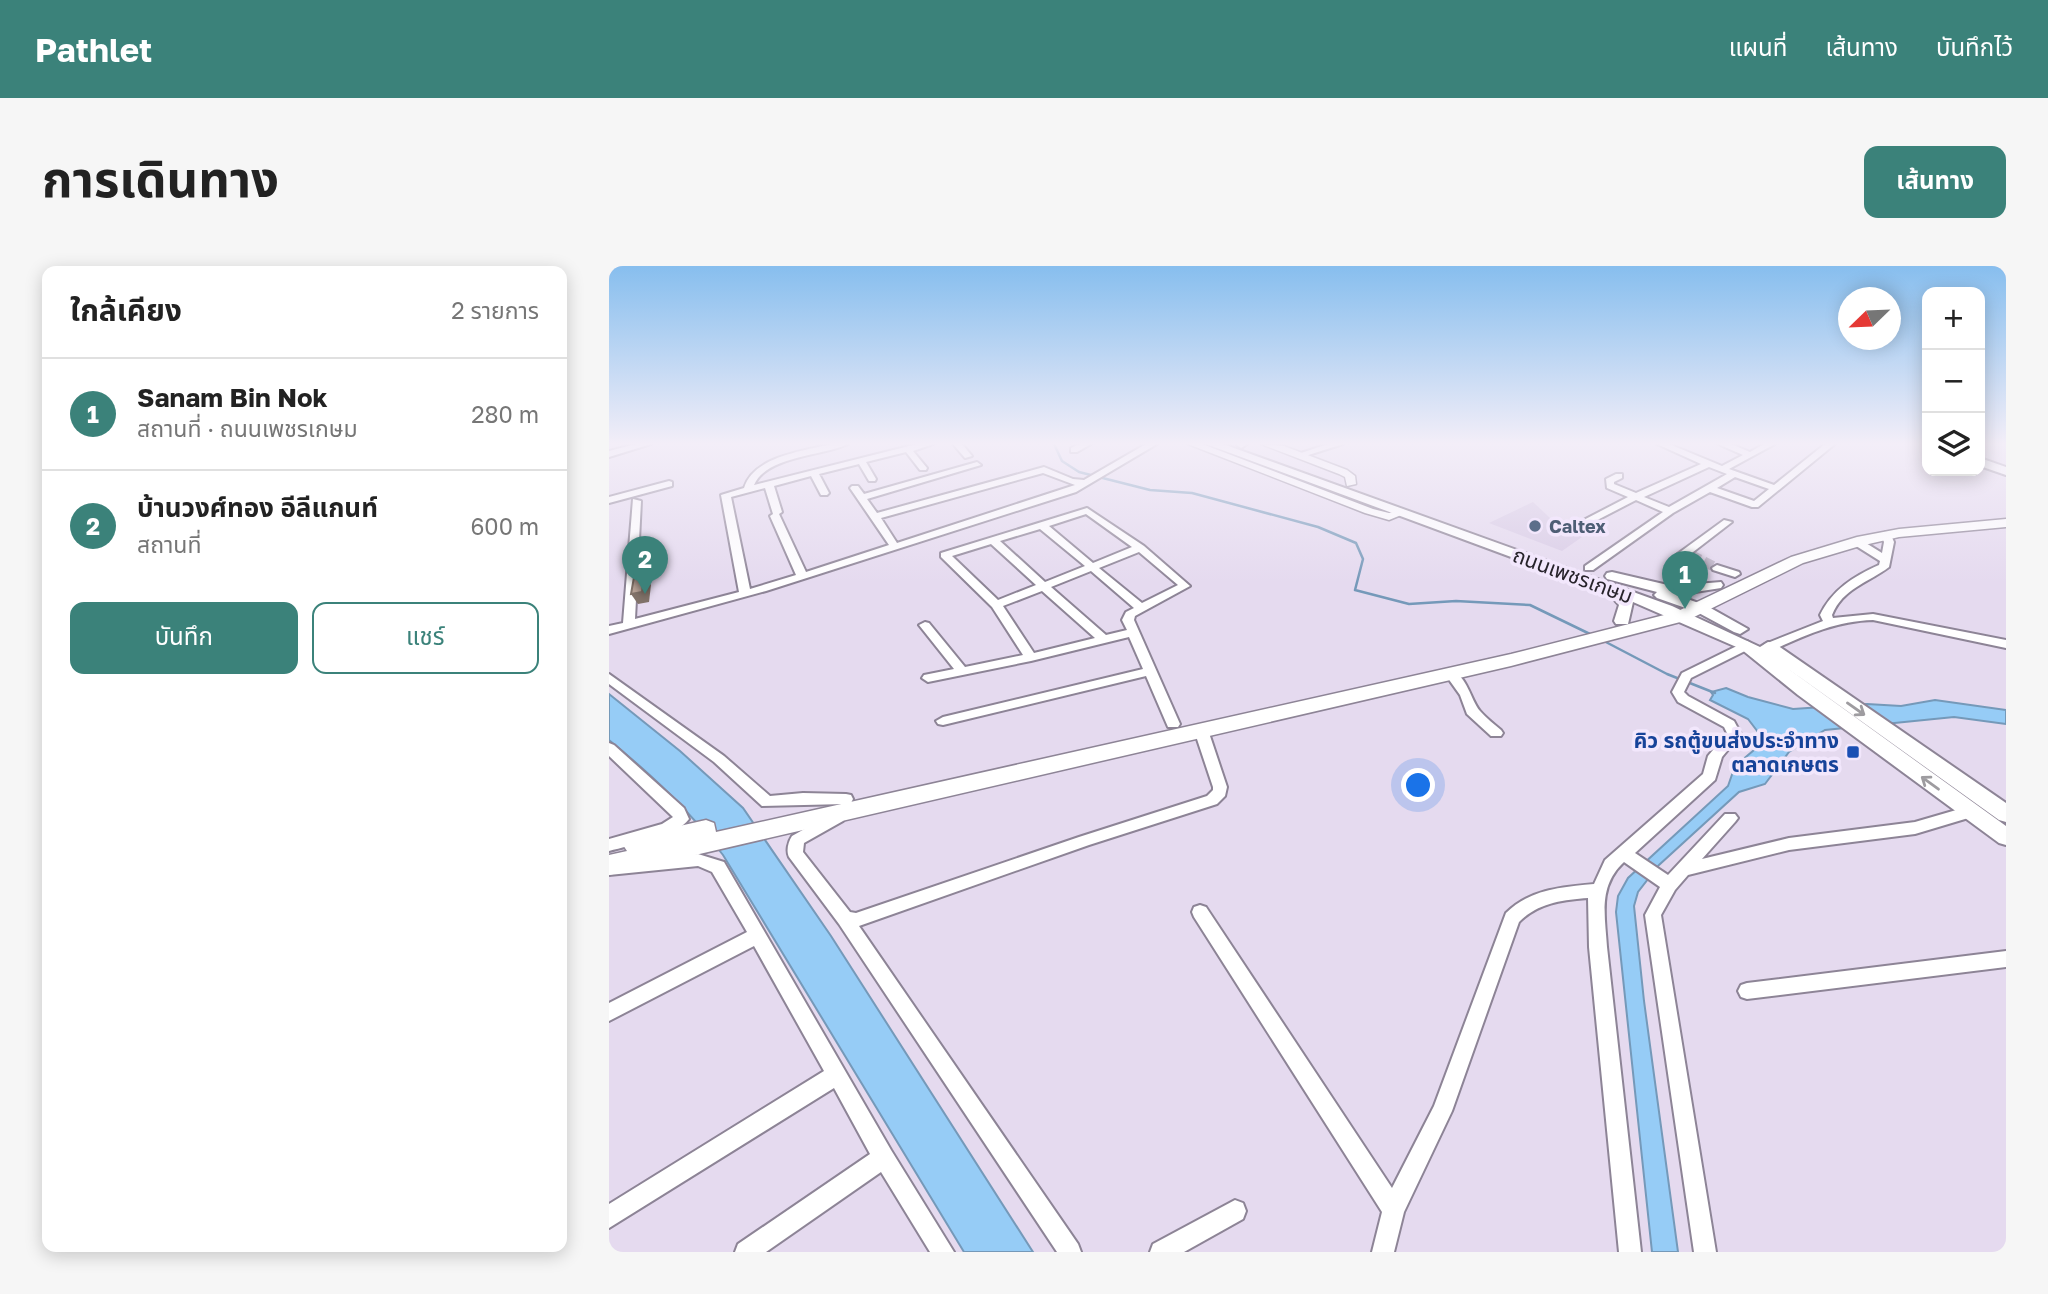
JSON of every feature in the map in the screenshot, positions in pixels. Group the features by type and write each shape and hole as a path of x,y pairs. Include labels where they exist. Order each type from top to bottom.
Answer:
{"main road":[{"name":"ถนนเพชรเกษม","path":"1350,490 1589,568 1609,582"},
{"name":"ถนนเพชรเกษม","path":"1365,490 1413,511 1684,609 1757,644 1812,687 1872,740 2006,837"},
{"path":"1609,582 1672,591 1721,590 1735,574 1797,547 1849,532 1971,513 2006,513"},
{"path":"846,806 1173,724 1628,625 1684,609 1721,590 1797,560 1857,542 1886,535 2006,523"},
{"path":"1609,582 1627,604 1628,625"},
{"path":"1721,590 1725,614 1757,644"},
{"path":"1628,625 1692,627 1757,644"},
{"path":"609,851 665,845 1201,730 1451,674 1562,641"},
{"name":"ถนนเพชรเกษม","path":"1757,644 1812,687 1892,734 2006,814"},
{"path":"609,867 665,845"}],"street":[{"path":"609,500 646,490"},
{"path":"745,593 726,495 748,490"},
{"path":"770,490 776,514 802,575"},
{"path":"857,490 894,545"},
{"path":"862,497 887,490"},
{"path":"875,517 972,490"},
{"path":"609,631 745,593 1073,490"},
{"path":"1314,490 1389,517 1413,511"},
{"path":"1621,490 1670,511"},
{"path":"1577,527 1654,490"},
{"path":"1589,568 1670,511 1706,490"},
{"path":"1714,490 1755,505 1775,490"},
{"path":"629,625 636,501"},
{"path":"1031,657 996,605 944,557 948,553 991,539 1087,511 1140,548 1185,586 1184,589 1130,614 1128,620 1173,724"},
{"path":"1679,557 1691,552 1727,522"},
{"path":"1041,524 1141,608"},
{"path":"1829,621 1826,615 1835,599 1863,576 1884,567 1889,541 1886,535"},
{"path":"991,539 1103,639"},
{"path":"1857,542 1884,559"},
{"path":"996,605 1140,548"},
{"path":"1717,568 1735,574"},
{"path":"1630,1252 1598,947 1596,896 1611,865 1626,856 1710,776 1715,756 1734,734 1729,724 1683,699 1678,692 1683,679 1757,644 1829,621 1855,616 1873,617 2006,644"},
{"path":"925,625 962,671"},
{"path":"928,678 1134,632"},
{"path":"943,721 1151,671"},
{"path":"1451,674 1466,694 1472,710 1496,733"},
{"path":"609,678 719,759 767,802 803,798 846,806"},
{"path":"845,919 856,920 1212,800 1220,792 1220,787 1201,730"},
{"path":"609,748 679,812 681,820 667,828 609,845"},
{"path":"609,769 625,761"},
{"path":"846,806 797,840 795,853 845,919 1070,1252"},
{"path":"1705,1252 1653,915 1663,881 1682,870 1789,844 1915,828 1970,811"},
{"path":"1682,870 1730,818"},
{"path":"1626,856 1663,881"},
{"path":"609,867 698,860 718,867 884,1157 943,1252"},
{"path":"1383,1252 1393,1210 1442,1111 1512,918 1521,907 1537,901 1561,894 1598,890"},
{"path":"1201,912 1250,991 1332,1110 1393,1210"},
{"path":"609,1012 758,935"},
{"path":"1747,991 2006,959"},
{"path":"609,1217 838,1074"},
{"path":"745,1252 884,1157"},
{"path":"1161,1252 1235,1211"}],"shaded area":[{"path":"1533,502 1550,518 1582,537 1562,551 1489,523"}],"water":[{"path":"1726,688 1793,709 1867,704 1901,706 1935,700 2006,710 2006,724 1954,717 1825,730 1789,752 1765,784 1739,792 1659,865 1638,892 1634,906 1644,1001 1678,1252 1652,1252 1616,912 1618,896 1628,878 1728,786 1735,766 1760,745 1761,736 1748,719 1710,700 1713,695 1711,692"},
{"path":"609,694 680,751 743,808 831,936 1033,1252 964,1252 723,855 669,794 609,740"}],"building":[{"path":"644,575 642,592 631,594 634,577"}],"waterway":[{"path":"1150,490 1192,493 1318,527 1356,543 1363,559 1355,590 1409,604 1456,601 1530,605 1592,635"},
{"path":"1602,640 1667,674 1715,693"}],"tunnel":[{"path":"1691,555 1717,568"}],"place":[{"name":"Caltex","path":"1535,526"},
{"name":"บ้านวงศ์ทอง อีลีแกนท์","path":"645,594"},
{"name":"Sanam Bin Nok","path":"1685,609"},
{"name":"คิว รถตู้ขนส่งประจำทาง ตลาดเกษตร","path":"1853,752"}]}
